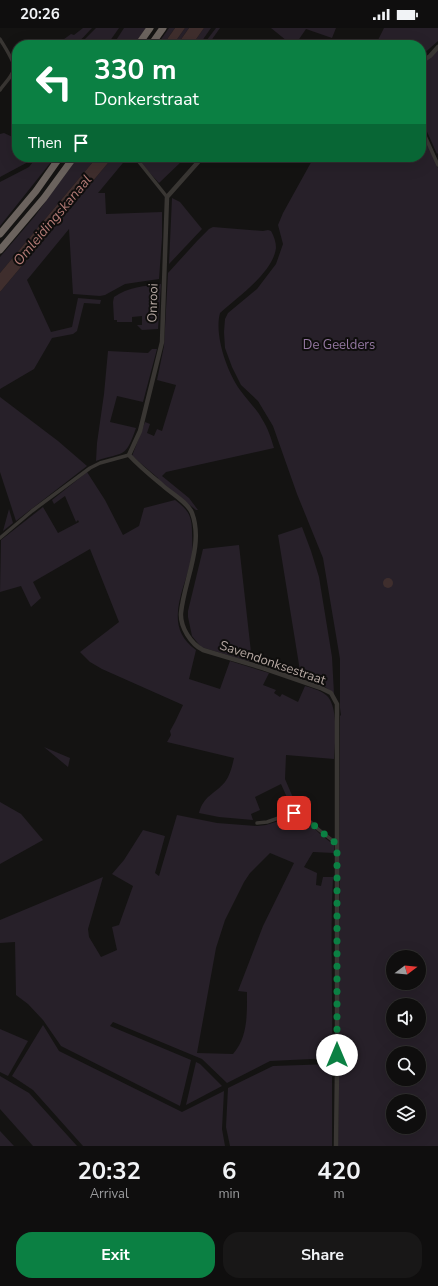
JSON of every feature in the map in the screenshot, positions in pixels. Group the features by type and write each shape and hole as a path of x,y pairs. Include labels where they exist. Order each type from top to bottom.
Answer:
{"highway":[{"path":"142,40 150,28"},
{"path":"155,40 163,28"},
{"path":"0,234 36,191 56,162"},
{"path":"0,250 44,198 70,162"}],"street":[{"path":"0,39 12,62"},
{"path":"426,59 438,47"},
{"path":"0,90 12,72"},
{"path":"426,138 438,165"},
{"path":"139,162 167,198 198,162"},
{"name":"Onrooi","path":"129,455 140,431 162,342 167,198"},
{"path":"0,538 32,511 90,468 100,463 129,455"},
{"name":"Savendonksestraat","path":"129,455 160,484 187,505 192,512 195,537 194,554 181,614 185,632 191,641 203,650 263,668 321,688 331,693 335,699 337,709 336,1146"},
{"path":"257,823 267,822 290,814 298,813 303,815 337,844"}],"green space":[{"path":"83,28 92,28 80,40 63,40 71,34 74,35"},
{"path":"96,28 119,28 111,40 84,40"},
{"path":"124,28 146,28 138,40 116,40"},
{"path":"169,28 175,28 167,40 161,40"},
{"path":"185,28 189,28 181,40 177,40"},
{"path":"204,28 211,28 203,40 196,40"},
{"path":"216,28 220,28 212,40 207,40"},
{"path":"271,28 336,28 332,38 306,29 298,40 286,40"},
{"path":"384,28 438,28 438,41 426,52 426,40 378,40"},
{"path":"438,50 437,154 426,129 426,59"},
{"path":"4,133 12,137 12,162 28,162 0,177 0,134"},
{"name":"De Geelders","path":"426,140 438,168 438,1146 338,1146 341,715 340,659 323,558 297,494 273,426 258,401 241,385 225,348 225,319 228,313 257,289 276,264 283,244 278,225 311,162 426,162"},
{"path":"33,162 51,162 0,226 0,182 29,167"},
{"path":"74,162 93,162 0,273 0,257 35,216"},
{"path":"109,162 124,162 98,193 105,193 106,214 162,212 159,279 125,284 105,295 100,296 73,294 69,229 27,280 51,332 72,327 78,298 101,300 100,304 84,303 77,331 73,334 52,338 34,369 0,389 0,292"},
{"path":"140,162 181,162 159,183"},
{"path":"172,198 180,202 202,229 169,264"},
{"path":"213,227 263,231 268,230 271,231 275,239 276,248 268,266 253,284 220,313 219,322 220,342 226,364 240,390 264,422 274,448 166,472 162,476 189,498 198,510 196,510 159,481 158,478 132,456 145,422 150,424 147,433 154,436 157,429 162,431 176,385 157,380 164,346 168,273 198,240"},
{"path":"161,284 158,329 142,330 137,325 142,325 142,316 132,317 132,322 117,322 117,320 114,320 114,297 131,289"},
{"path":"152,349 157,349 143,402 117,396 110,422 136,428 129,445 126,450 118,455 96,461 108,351 148,353"},
{"path":"0,397 58,441 87,466 16,521 0,472"},
{"path":"87,472 105,500 123,535 139,526 144,508 175,500 188,512 192,526 192,556 181,593 178,618 180,629 186,640 196,650 189,679 220,689 230,661 269,673 263,685 276,690 274,693 280,697 282,694 298,702 305,686 316,689 326,695 330,700 335,715 334,759 286,755 285,779 297,807 304,809 303,812 293,811 281,784 255,797 260,810 251,814 253,820 219,817 199,813 204,802 227,779 231,771 234,758 167,742 171,735 170,731 183,705 102,669 90,662 80,652 119,622 90,549 33,582 41,598 31,607 21,586 0,592 1,540 43,507 58,533 79,522 78,520 76,522 65,496 54,504 52,500"},
{"path":"9,509 13,523 3,531"},
{"path":"302,527 319,577 332,657 334,694 324,686 301,677 278,535"},
{"path":"239,545 252,661 247,661 201,647 192,636 188,617 188,611 203,549"},
{"path":"44,747 70,758 68,767"},
{"path":"0,802 21,814 43,840 0,864"},
{"path":"177,815 217,823 257,826 266,825 298,815 302,816 320,834 334,845 334,853 313,852 304,867 317,873 316,885 321,886 323,877 333,877 332,1058 270,1061 227,1083 202,1059 113,1022 110,1026 191,1060 180,1106 61,1046 43,1020 28,1004 16,995 15,942 0,943 0,920 103,877 88,929 89,937 101,957 117,950 112,927 119,925 133,886 112,874 124,860 143,830 165,836 155,873 159,876","holes":["270,853 294,863 263,926 238,991 247,992 247,1017 242,1040 233,1054 197,1053 216,948 225,920 244,882 250,873"]},
{"path":"43,1025 59,1051 182,1112 224,1091 222,1129 225,1146 83,1146 33,1090 12,1076"},
{"path":"0,1029 28,1041 8,1076 0,1072"},
{"path":"196,1062 200,1064 222,1086 186,1105"},
{"path":"332,1064 332,1146 230,1146 226,1127 228,1088 273,1066"},
{"path":"0,1076 29,1093 77,1146 33,1146 0,1109"},
{"path":"0,1131 14,1146 0,1146"}],"water":[{"path":"175,28 185,28 177,40 167,40"},
{"path":"189,28 204,28 196,40 181,40"},
{"name":"Omleidingskanaal","path":"93,162 109,162 0,292 0,273"},
{"path":"386,578 390,578 392,579 392,587 386,588 383,585 383,581"}],"route":[{"path":"294,813 302,814 337,844 337,1055"}]}
